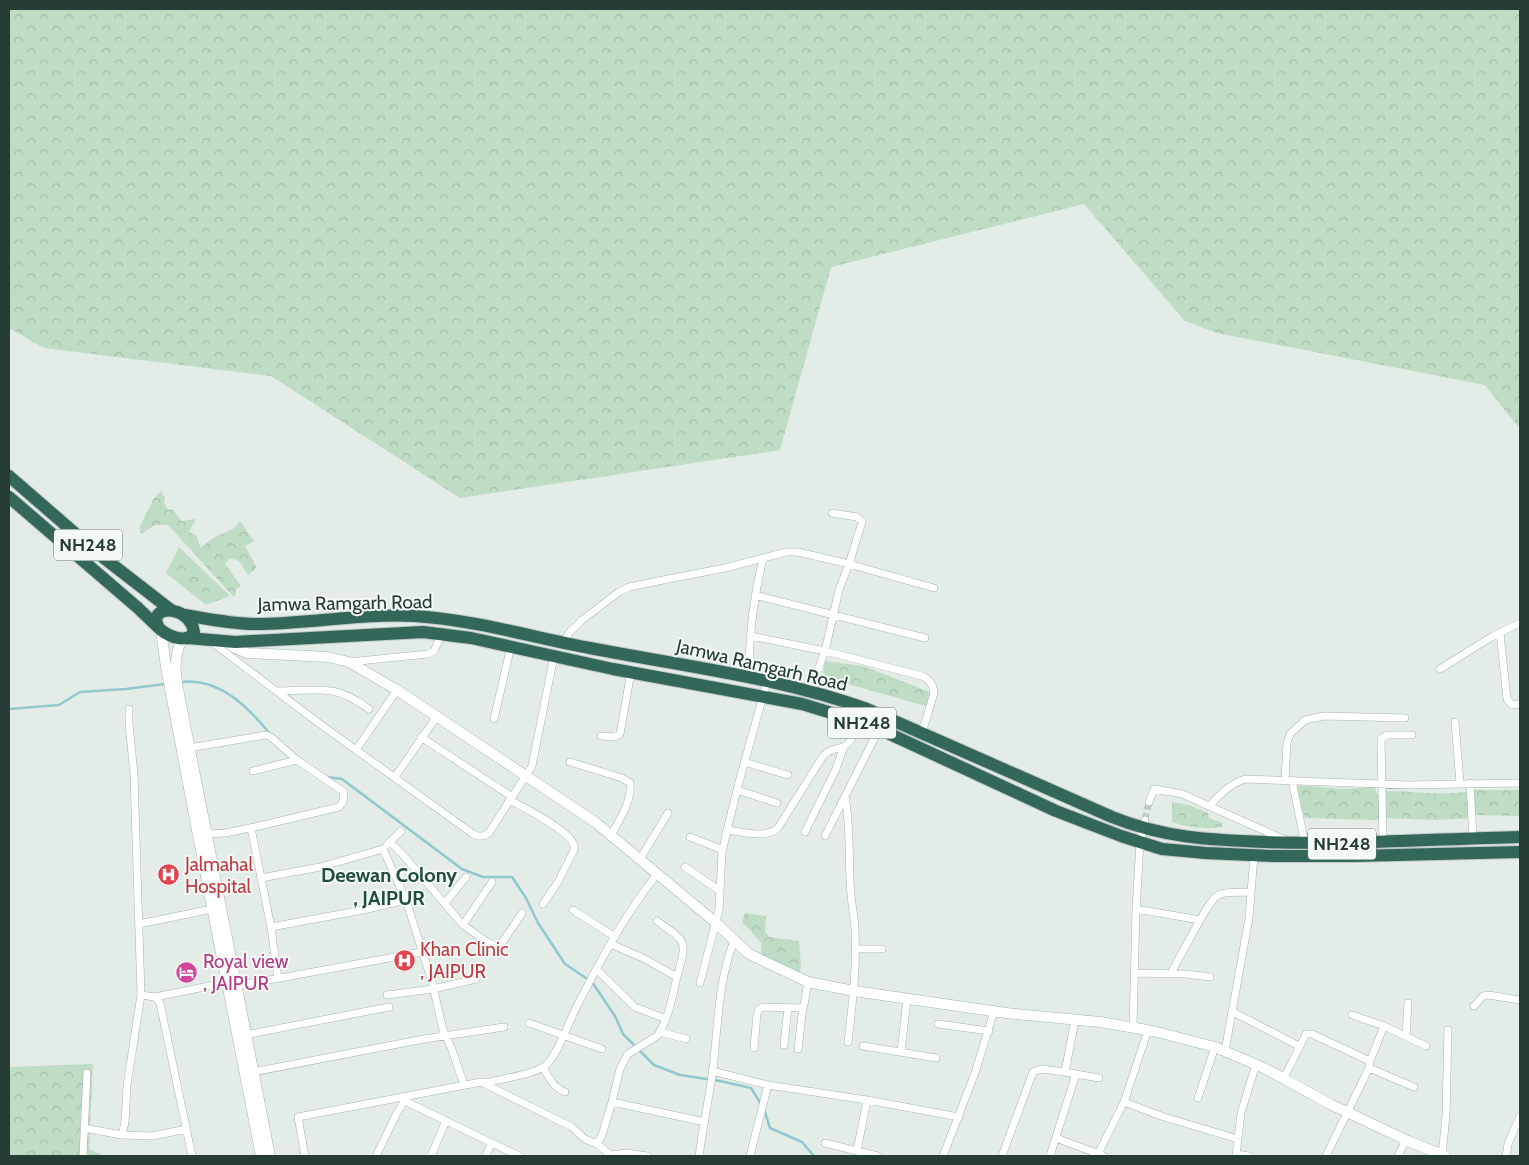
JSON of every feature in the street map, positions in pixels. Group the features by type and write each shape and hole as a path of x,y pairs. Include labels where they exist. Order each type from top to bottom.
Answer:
{"highway":[{"name":"NH248","path":"9,476 100,555 171,610 185,615"},
{"name":"NH248","path":"9,496 160,629 169,635 185,638"},
{"path":"160,629 156,620 157,615 160,612 171,610"},
{"path":"185,615 192,624 194,632 192,636 185,638"},
{"name":"Jamwa Ramgarh Road","path":"185,615 224,622 256,624 414,616 481,625 562,643 749,677 867,709 1112,817 1144,824 1190,838 1299,843 1383,843 1520,837"},
{"name":"Jamwa Ramgarh Road","path":"185,638 226,641 409,632 442,634 471,638 631,672 802,704 862,722 1056,811 1140,843 1179,851 1254,855 1354,856 1520,852"}],"street":[{"path":"810,692 825,651 839,590 862,522 857,517 832,513"},
{"path":"562,643 582,620 619,592 658,581 725,568 786,552 798,552 849,564 934,588"},
{"path":"749,677 755,595 763,559"},
{"path":"755,595 925,638"},
{"path":"1440,668 1520,623"},
{"path":"160,629 170,666 212,909 246,1035 270,1156"},
{"path":"1500,633 1507,699 1512,705 1520,704"},
{"path":"349,662 428,654 434,651 442,634"},
{"path":"751,636 825,651 922,676 930,680 933,686 933,699 922,733"},
{"path":"170,666 185,638"},
{"path":"209,640 394,778 479,836 489,833 532,766 554,656"},
{"path":"226,641 240,651 247,653 328,657 349,662 397,690 595,822 658,873 749,954 808,982 854,992 1133,1027 1215,1047 1256,1064 1346,1112 1443,1156 1448,1030"},
{"path":"494,719 511,646"},
{"path":"601,736 614,737 620,734 631,672"},
{"path":"700,983 719,910 723,850 727,830 767,682"},
{"path":"278,691 327,689 356,700 369,709"},
{"path":"356,750 397,690"},
{"path":"175,693 189,748 206,834 261,1156"},
{"path":"122,1135 125,1122 126,1085 141,995 134,776 129,710"},
{"path":"394,778 437,716"},
{"path":"1299,843 1288,780 1287,743 1290,734 1305,720 1324,716 1406,718"},
{"path":"727,830 770,834 778,828 823,756 828,750 849,743 862,722"},
{"path":"1455,722 1460,783"},
{"path":"825,836 879,730"},
{"path":"189,748 266,735 344,792 343,802 339,808 251,828 206,834"},
{"path":"1383,843 1381,739 1387,735 1412,735"},
{"path":"421,737 560,830 575,845 558,882 543,904"},
{"path":"805,832 836,769 844,746"},
{"path":"253,771 298,760"},
{"path":"570,762 622,778 630,783 626,808 611,835"},
{"path":"744,762 788,775"},
{"path":"1210,805 1226,788 1245,779 1381,785 1520,784"},
{"path":"1470,783 1473,838"},
{"path":"1149,802 1154,789 1182,794 1299,843"},
{"path":"737,790 776,802"},
{"path":"845,796 849,823 851,895 856,949 854,992 848,1042"},
{"path":"640,859 668,813"},
{"path":"1133,1027 1136,909 1140,843 1144,824"},
{"path":"251,828 272,927 278,979"},
{"path":"261,878 320,867 384,849 401,831"},
{"path":"690,837 723,850"},
{"path":"390,842 463,925 487,942 498,947 503,944 522,913"},
{"path":"384,849 406,900 433,988 443,1030 447,1036 464,1085"},
{"path":"1225,1051 1249,918 1254,855"},
{"path":"685,867 720,892"},
{"path":"484,1084 517,1076 546,1066 623,921 658,873"},
{"path":"445,903 466,877"},
{"path":"463,925 492,882"},
{"path":"1172,973 1213,898 1223,892 1251,892"},
{"path":"272,927 406,900"},
{"path":"139,924 212,909"},
{"path":"1136,909 1200,920"},
{"path":"573,910 615,937"},
{"path":"597,1144 602,1135 620,1069 628,1054 657,1036 666,1019 684,952 684,945 679,936 657,921"},
{"path":"699,1156 712,1076 723,982 734,941"},
{"path":"611,944 643,958 677,977"},
{"path":"856,949 882,949"},
{"path":"141,995 155,997 232,983 278,979 422,952"},
{"path":"596,971 635,1007 666,1019"},
{"path":"1134,973 1172,973 1210,977"},
{"path":"387,995 476,979"},
{"path":"798,1049 808,982"},
{"path":"1474,1006 1483,996 1520,1000"},
{"path":"155,997 160,1003 192,1156"},
{"path":"901,1052 907,999"},
{"path":"1406,1036 1408,1003"},
{"path":"754,1048 759,1009 763,1007 799,1009 803,1006"},
{"path":"246,1035 389,1007"},
{"path":"784,1046 788,1008"},
{"path":"943,1156 989,1032 994,1011"},
{"path":"1233,1012 1299,1046"},
{"path":"1352,1015 1384,1026 1426,1046"},
{"path":"1065,1072 1075,1020"},
{"path":"529,1023 602,1049"},
{"path":"938,1024 989,1032"},
{"path":"1326,1156 1369,1064 1384,1026"},
{"path":"253,1072 504,1027"},
{"path":"1056,1138 1098,1155 1124,1102 1148,1030"},
{"path":"660,1032 686,1039"},
{"path":"1284,1078 1304,1036 1312,1034 1414,1087"},
{"path":"863,1046 936,1058"},
{"path":"1198,1098 1215,1047"},
{"path":"1248,1156 1236,1155 1242,1113 1256,1064"},
{"path":"543,1067 552,1084 564,1092"},
{"path":"1002,1156 1033,1072 1041,1069 1099,1078"},
{"path":"83,1156 87,1073"},
{"path":"1050,1156 1076,1074"},
{"path":"712,1076 867,1100 959,1117"},
{"path":"305,1156 298,1117 403,1099 481,1082 572,1127 611,1156 626,1153 646,1156"},
{"path":"750,1156 768,1085"},
{"path":"403,1099 516,1156"},
{"path":"376,1156 403,1099"},
{"path":"857,1151 867,1100"},
{"path":"612,1102 705,1122"},
{"path":"1124,1102 1164,1117 1238,1140"},
{"path":"1506,1156 1508,1144 1520,1116"},
{"path":"431,1156 446,1121"},
{"path":"84,1128 122,1135 152,1136 187,1129"},
{"path":"1398,1156 1406,1140"},
{"path":"486,1156 492,1143"},
{"path":"825,1143 878,1156"}],"green space":[{"path":"9,9 1520,9 1520,429 1485,385 1217,333 1185,321 1084,204 831,267 780,450 460,498 271,376 44,348 9,328"},
{"path":"161,491 168,510 172,509 182,521 196,519 189,532 196,535 201,548 213,538 233,529 240,521 254,541 245,546 257,568 248,575 239,561 230,558 225,564 241,586 236,589 235,596 168,525 155,525 141,534 139,528 154,498"},
{"path":"179,547 230,596 206,605 166,573"},
{"path":"825,661 863,666 930,692 926,706 823,677"},
{"path":"1295,785 1343,789 1374,787 1378,795 1380,819 1305,818"},
{"path":"1474,790 1520,790 1520,816 1474,815 1471,818 1438,820 1384,818 1386,791 1453,793"},
{"path":"1172,802 1189,805 1208,813 1209,818 1223,823 1222,827 1197,828 1172,822"},
{"path":"745,913 766,916 765,931 769,937 799,941 801,964 799,978 762,958 761,942 742,922"},
{"path":"93,1064 89,1149 105,1156 9,1156 9,1067"}],"waterway":[{"path":"181,682 208,684 232,696 270,734"},
{"path":"9,709 59,705 80,692 165,684"},
{"path":"326,777 342,779 462,869 483,877 512,877 526,898 538,923 565,964 592,982 615,1016 623,1034 654,1065 680,1075 751,1088 761,1104"},
{"path":"764,1109 770,1128 802,1142 814,1156"}],"tunnel":[{"path":"1145,820 1149,802"}],"place":[{"name":"Jalmahal Hospital","path":"169,875"},
{"name":"Khan Clinic , JAIPUR","path":"404,960"},
{"name":"Royal view , JAIPUR","path":"187,972"}],"district":[{"name":"Deewan Colony , JAIPUR","path":"389,886"}]}
